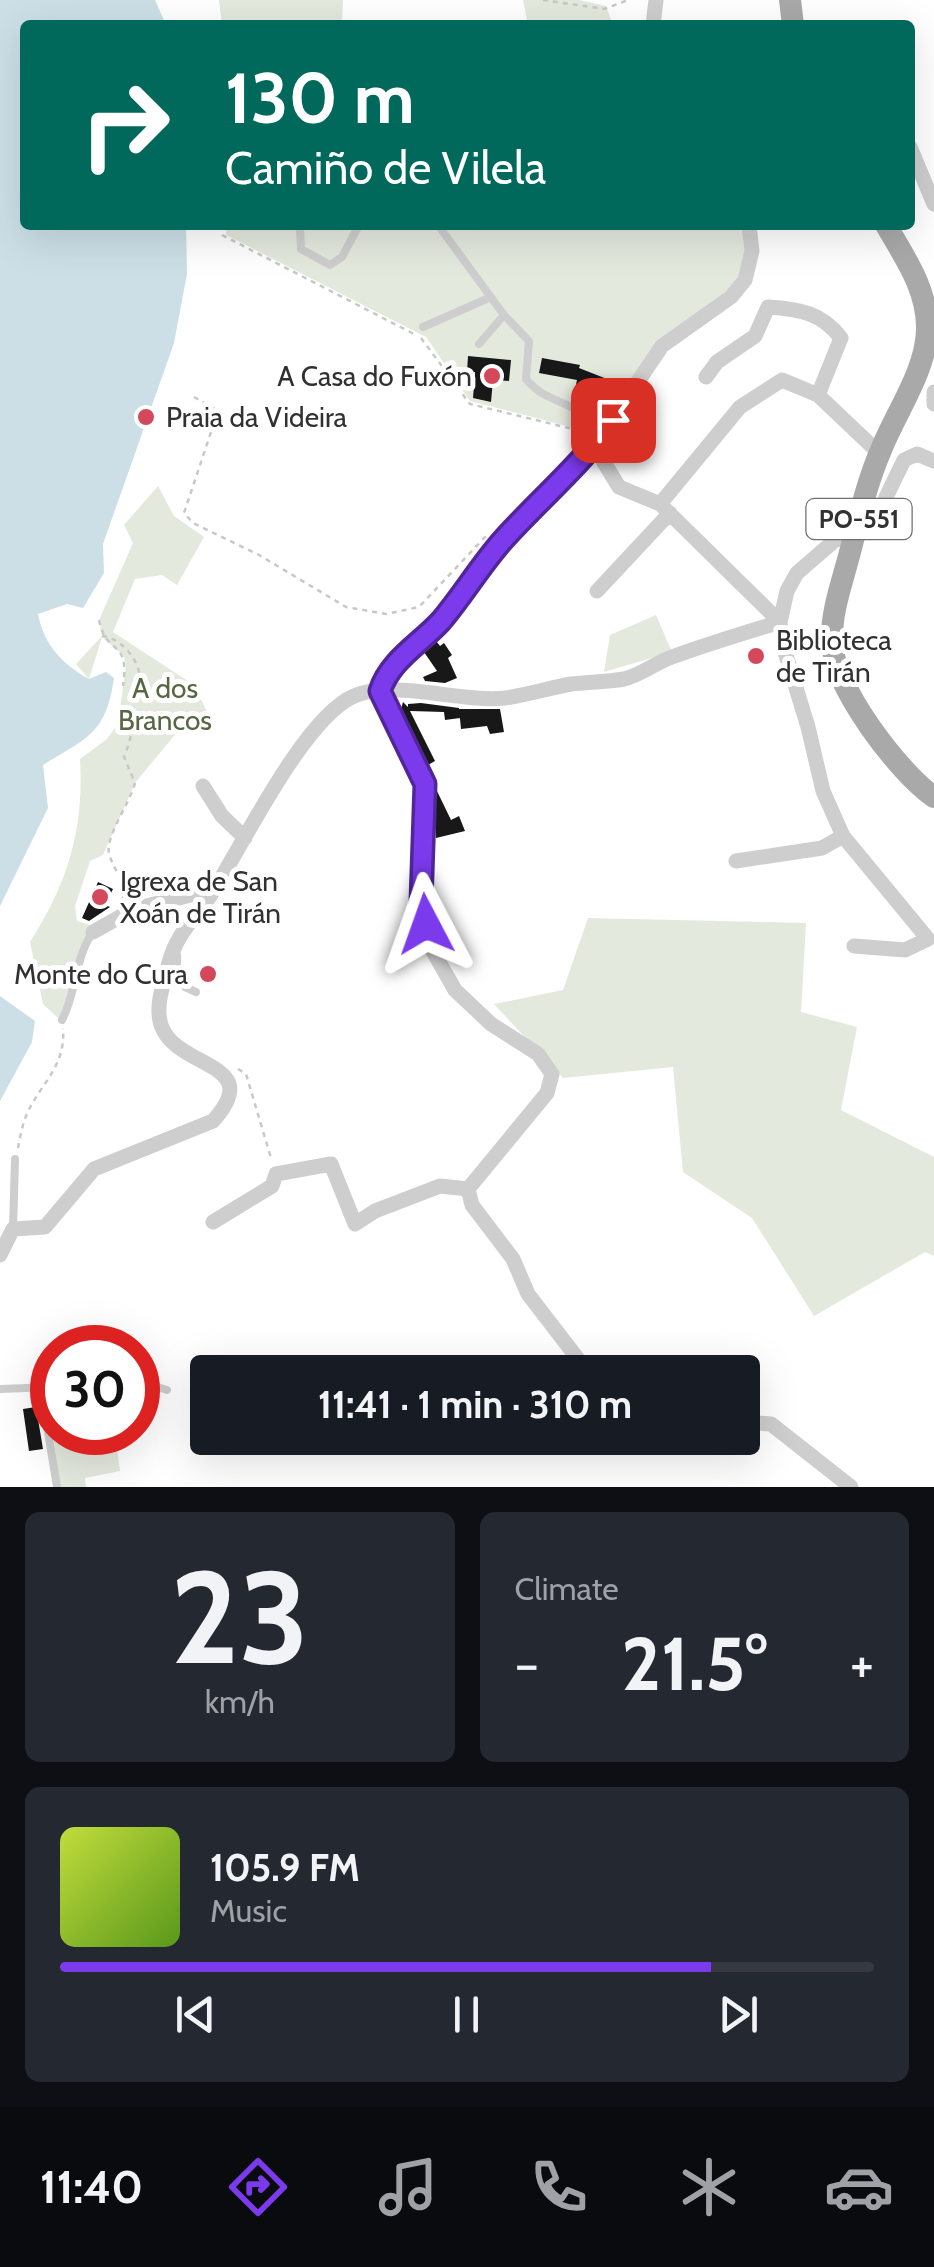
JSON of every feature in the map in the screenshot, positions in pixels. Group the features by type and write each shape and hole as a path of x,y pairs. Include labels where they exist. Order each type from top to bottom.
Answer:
{"main road":[{"name":"PO-551","path":"889,230 918,282 930,315 920,365 879,453 835,610 832,644 856,703 881,742 902,768 934,796"}],"street":[{"path":"915,160 934,204"},
{"path":"380,691 392,667 440,622 500,543 594,446 662,346 731,297 745,280 752,251 750,230"},
{"path":"706,376 718,362 755,336 768,306 784,308 827,320 841,338 818,396"},
{"path":"597,591 665,509 740,407 782,380 818,396 879,453"},
{"path":"934,392 934,404"},
{"path":"594,446 620,487 665,509 780,622"},
{"path":"854,946 905,950 928,939 843,836 823,791 780,622 786,592 797,572 834,540 856,533 875,520 904,460 918,454 934,461"},
{"path":"0,1255 12,1229 45,1228 94,1170 214,1120 224,1109 231,1092 226,1076 178,1050 161,1024 158,1005 177,941 188,920 215,889 308,738 336,707 365,692 502,698 624,678 676,655 780,622"},
{"path":"380,691 425,784 421,902 430,946 454,990 492,1024 538,1054 552,1074 547,1093 468,1189"},
{"path":"203,786 222,816 245,838"},
{"path":"736,861 822,848 843,836"},
{"path":"92,932 158,900 215,889"},
{"path":"213,1222 272,1186 276,1174 331,1164 355,1224 375,1211 440,1186 468,1189"},
{"path":"468,1189 472,1205 513,1260 528,1294 575,1355"},
{"path":"760,1423 771,1424 852,1487"}],"lane":[{"path":"300,230 302,249 330,266 342,257 356,230"},
{"path":"442,230 504,315 529,341 526,380 539,395 582,412 592,424 594,446"},
{"path":"423,327 491,297"},
{"path":"479,344 504,315"},
{"path":"62,1020 73,1000 82,948 92,932"},
{"path":"177,941 177,967 185,987 196,992"},
{"path":"12,1229 15,1160"},
{"path":"0,1388 30,1389"},
{"path":"160,1388 167,1390"},
{"path":"51,1455 56,1487"}],"path":[{"path":"544,0 604,10 628,0"},
{"path":"222,235 424,339 470,404 586,433 594,446"},
{"path":"194,397 218,410 184,513 193,524 259,554 346,607 386,614 419,608 486,536 500,543"},
{"path":"99,620 102,636 124,656 123,686"},
{"path":"102,636 111,637 136,660 140,686 133,708 134,730 124,757 135,783 108,852 126,887 120,916"},
{"path":"118,892 124,894"},
{"path":"15,1160 25,1117 46,1080 60,1065 62,1020"},
{"path":"226,1076 237,1069 246,1074 276,1174"}],"green space":[{"path":"219,0 343,0 342,20 221,20"},
{"path":"523,0 579,0 606,6 611,20 527,20"},
{"path":"226,230 746,230 744,275 730,293 644,362 590,432 470,401 426,337 226,235"},
{"name":"A dos Brancos","path":"158,486 174,516 204,537 177,585 162,575 135,579 113,632 194,685 208,714 201,728 178,731 135,783 103,855 90,861 75,906 77,921 90,925 91,930 60,1020 43,1004 30,942 71,855 79,809 80,759 107,739 118,723 126,666 124,656 102,637 89,679 76,664 102,636 99,620 133,543 124,525"},
{"path":"656,615 672,652 604,672 610,635"},
{"path":"588,918 806,923 801,1012 857,1027 841,1110 934,1157 934,1256 925,1252 814,1316 752,1218 683,1172 673,1067 563,1078 494,1004 563,990"},
{"path":"56,1455 118,1455 120,1471 85,1478 86,1487 60,1487"}],"shaded area":[{"path":"0,0 155,0 164,20 20,20 20,230 186,230 187,274 174,343 103,544 104,573 83,608 67,604 38,614 50,644 70,667 89,679 106,672 114,678 100,723 83,740 43,765 48,808 0,906"},
{"path":"0,996 35,1021 32,1042 0,1101"}],"building":[{"name":"A Casa do Fuxón","path":"468,356 511,360 509,381 493,380 491,402 473,398 475,372 467,372"},
{"path":"542,358 580,365 579,368 607,379 598,405 573,399 577,380 539,373"},
{"path":"436,641 440,646 444,643 452,655 448,658 457,678 445,683 425,681 423,677 437,671 424,652"},
{"path":"403,702 408,707 421,703 459,708 460,718 445,720 444,712 410,711 435,761 428,765 401,709"},
{"path":"459,709 500,709 504,732 490,734 487,726 461,729"},
{"path":"436,789 451,820 459,816 465,831 436,838"},
{"name":"Igrexa de San Xoán de Tirán","path":"98,882 113,889 105,905 110,907 89,921 82,918"},
{"path":"30,1408 30,1451 29,1451 23,1409"}],"place":[{"name":"A Casa do Fuxón","path":"492,376"},
{"name":"Praia da Videira","path":"146,417"},
{"name":"Biblioteca de Tirán","path":"756,656"},
{"name":"Igrexa de San Xoán de Tirán","path":"100,897"},
{"name":"Monte do Cura","path":"208,974"}],"route":[{"path":"426,924 421,902 425,784 380,691 383,681 392,667 440,622 500,543 594,446 613,420"}]}
